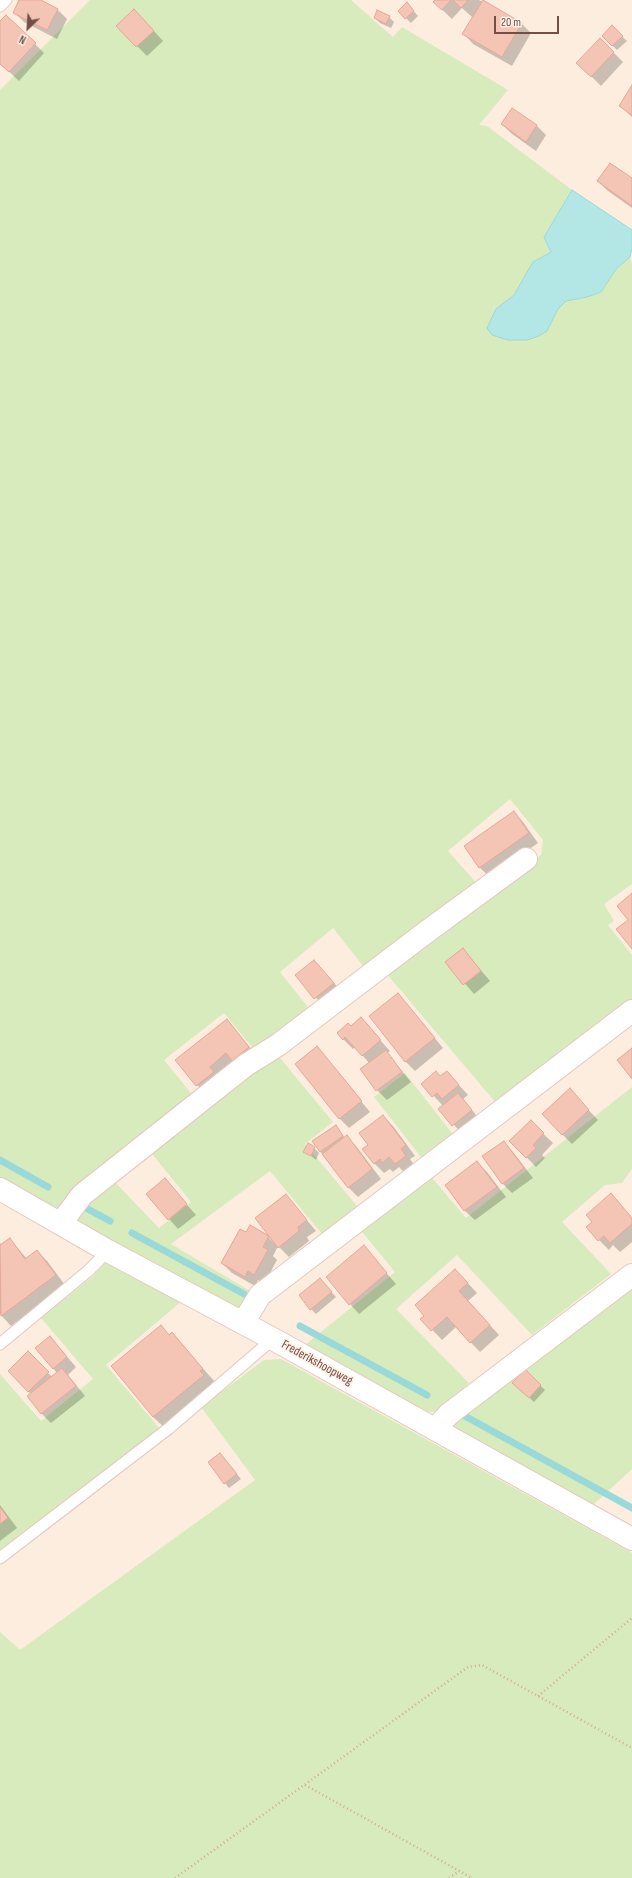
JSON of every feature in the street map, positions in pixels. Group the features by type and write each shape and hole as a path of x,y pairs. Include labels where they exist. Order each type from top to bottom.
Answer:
{"street":[{"path":"61,1224 82,1195 246,1065 278,1045 425,932 526,858"},
{"path":"243,1323 260,1295 632,1011"},
{"name":"Frederikshoopweg","path":"0,1189 108,1251 273,1339 632,1539"},
{"path":"435,1429 449,1414 632,1275"}],"lane":[{"path":"0,6 6,0"},
{"path":"0,1344 88,1271 108,1251"},
{"path":"0,1558 168,1429 273,1339"}],"path":[{"path":"538,1696 632,1618"},
{"path":"175,1878 468,1667 482,1665 632,1748"},
{"path":"305,1785 472,1878"},
{"path":"449,1878 459,1871"}],"green space":[{"path":"90,0 351,0 393,37 402,27 508,90 479,125 487,126 572,190 544,237 551,252 533,262 514,295 496,309 547,331 558,309 566,301 587,297 601,292 617,268 630,257 632,264 632,884 604,904 614,921 608,925 632,955 632,1001 496,1103 386,973 541,855 543,840 510,799 448,851 480,887 367,971 333,928 280,972 311,1011 256,1052 224,1013 164,1060 195,1098 64,1207 56,1207 0,1178 0,90"},
{"path":"275,1052 333,1122 305,1144 357,1206 322,1234 270,1171 171,1244 255,1294 239,1308 229,1306 78,1222 75,1218 111,1178 159,1228 191,1202 148,1149"},
{"path":"405,1073 455,1137 424,1161 374,1097"},
{"path":"632,1087 632,1169 622,1183 605,1185 562,1222 611,1274 532,1335 457,1255 396,1309 469,1383 440,1409 433,1412 424,1411 305,1345 395,1272 358,1227 428,1173 466,1218"},
{"path":"108,1259 182,1301 106,1365 160,1429 0,1550 0,1374 41,1421 93,1379 41,1318 93,1276"},
{"path":"632,1272 632,1469 593,1505 452,1427 452,1412"},
{"path":"281,1359 632,1553 632,1878 0,1878 0,1632 20,1650 255,1480 201,1407 264,1360"}],"water":[{"path":"572,190 632,230 632,248 630,257 617,268 601,292 587,297 566,301 558,309 547,331 539,336 527,340 508,340 492,335 487,328 496,309 514,295 533,262 551,252 544,237"}],"building":[{"path":"19,0 41,0 58,9 47,30 13,13"},
{"path":"435,0 451,0 442,10 433,2"},
{"path":"453,0 468,0 461,8"},
{"path":"483,0 522,23 502,57 462,34"},
{"path":"407,2 414,11 405,19 398,11"},
{"path":"134,9 154,31 136,47 116,26"},
{"path":"377,10 390,16 386,24 374,18"},
{"path":"6,15 36,43 9,72 0,64 0,21"},
{"path":"612,25 623,36 612,46 602,36"},
{"path":"600,38 614,52 591,77 576,63"},
{"path":"632,85 632,115 619,106"},
{"path":"512,108 537,125 526,142 501,124"},
{"path":"610,163 632,178 632,206 597,181"},
{"path":"514,811 529,833 479,868 464,846"},
{"path":"632,893 632,949 616,929 628,920 617,906"},
{"path":"463,948 481,971 463,985 445,962"},
{"path":"314,960 334,983 314,999 295,975"},
{"path":"398,993 435,1038 405,1062 369,1016"},
{"path":"361,1017 381,1040 362,1056 345,1037 343,1040 337,1033 348,1023 351,1026"},
{"path":"227,1019 249,1047 232,1061 226,1053 210,1067 214,1072 196,1086 175,1060"},
{"path":"317,1046 362,1101 339,1119 295,1064"},
{"path":"632,1048 632,1079 617,1060"},
{"path":"386,1050 402,1072 376,1091 360,1069"},
{"path":"436,1071 440,1076 447,1071 459,1085 442,1099 437,1093 432,1097 421,1084"},
{"path":"570,1088 589,1110 562,1135 542,1114"},
{"path":"458,1093 472,1110 452,1126 438,1109"},
{"path":"383,1115 406,1145 401,1149 406,1156 395,1164 389,1157 382,1163 380,1159 374,1164 362,1149 368,1145 359,1133"},
{"path":"531,1120 544,1133 533,1145 536,1148 526,1158 509,1141"},
{"path":"336,1125 343,1136 320,1152 312,1141"},
{"path":"347,1135 372,1169 348,1188 322,1154"},
{"path":"504,1141 524,1168 502,1184 482,1156"},
{"path":"308,1143 315,1147 311,1156 303,1152"},
{"path":"477,1161 497,1187 464,1211 445,1185"},
{"path":"165,1178 187,1204 168,1220 146,1194"},
{"path":"611,1193 632,1218 632,1224 610,1243 604,1236 598,1241 586,1227 592,1222 586,1215"},
{"path":"286,1194 307,1220 298,1227 299,1231 278,1248 255,1218"},
{"path":"250,1225 269,1236 263,1247 268,1250 254,1275 248,1271 245,1277 221,1263 240,1229 246,1232"},
{"path":"10,1238 25,1259 37,1250 56,1275 1,1316 0,1245"},
{"path":"364,1245 387,1273 349,1305 326,1277"},
{"path":"455,1269 468,1283 459,1291 490,1325 470,1343 447,1317 431,1331 420,1319 424,1316 415,1305"},
{"path":"320,1278 332,1292 310,1310 299,1295"},
{"path":"161,1325 169,1335 172,1332 203,1369 200,1371 204,1375 153,1417 111,1366"},
{"path":"50,1336 67,1357 53,1369 35,1348"},
{"path":"28,1351 49,1372 28,1392 8,1371"},
{"path":"62,1368 76,1386 41,1414 27,1396"},
{"path":"525,1369 541,1385 529,1398 512,1383"},
{"path":"220,1453 237,1474 224,1484 208,1462"},
{"path":"0,1507 8,1518 0,1524"}],"waterway":[{"path":"0,1160 48,1187"},
{"path":"84,1207 110,1221"},
{"path":"132,1233 244,1294"},
{"path":"300,1326 427,1395"},
{"path":"463,1415 632,1508"}]}
